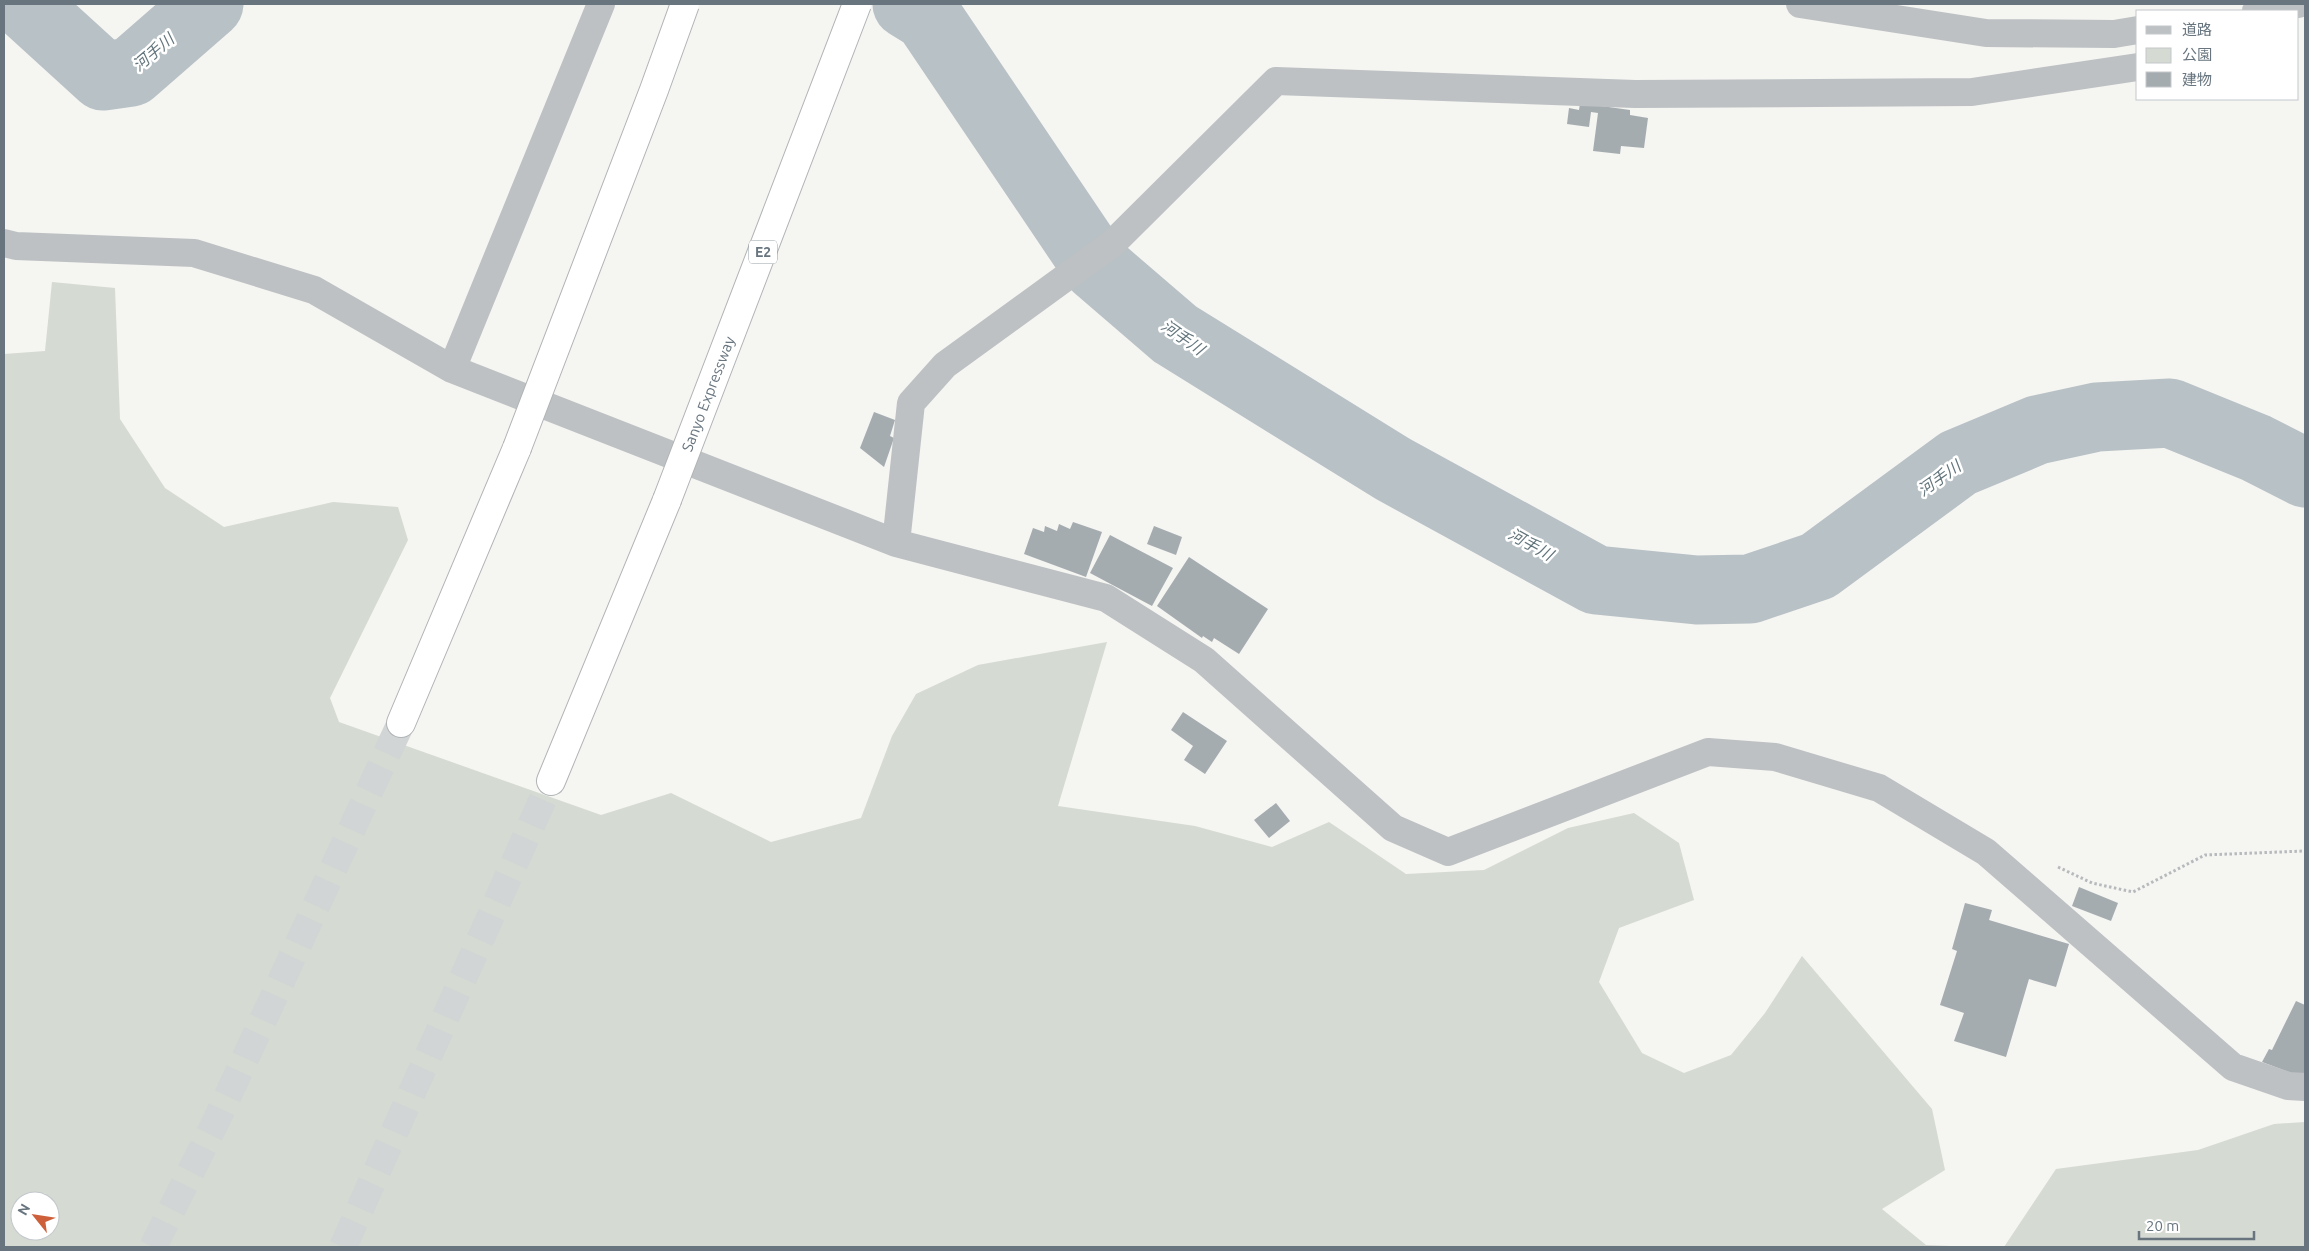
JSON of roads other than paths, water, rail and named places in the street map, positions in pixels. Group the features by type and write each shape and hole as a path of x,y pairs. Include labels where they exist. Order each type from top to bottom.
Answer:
{"highway":[{"path":"400,722 517,448 654,90 684,4"},
{"name":"Sanyo Expressway","path":"551,781 667,500 857,4"}],"street":[{"path":"452,369 601,4"},
{"path":"1800,4 1986,33 2114,34 2136,30"},
{"path":"2265,10 2291,7"},
{"path":"896,543 911,403 945,365 1113,243 1276,81 1635,94 1972,92 2136,66"},
{"path":"4,243 16,246 194,253 314,290 452,369 896,543 1106,598 1204,660 1393,828 1448,852 1708,752 1775,757 1879,788 1986,852 2233,1067 2288,1086 2305,1087"}],"waterway":[{"name":"河手川","path":"24,4 103,76 131,72 209,4"},
{"name":"河手川","path":"907,4 928,17 1096,266 1175,334 1393,469 1596,580 1697,590 1750,589 1818,566 1958,463 2037,430 2097,417 2170,413 2256,448 2305,473"}],"tunnel":[{"path":"153,1247 217,1119 401,723"},
{"path":"343,1247 551,781"}]}
